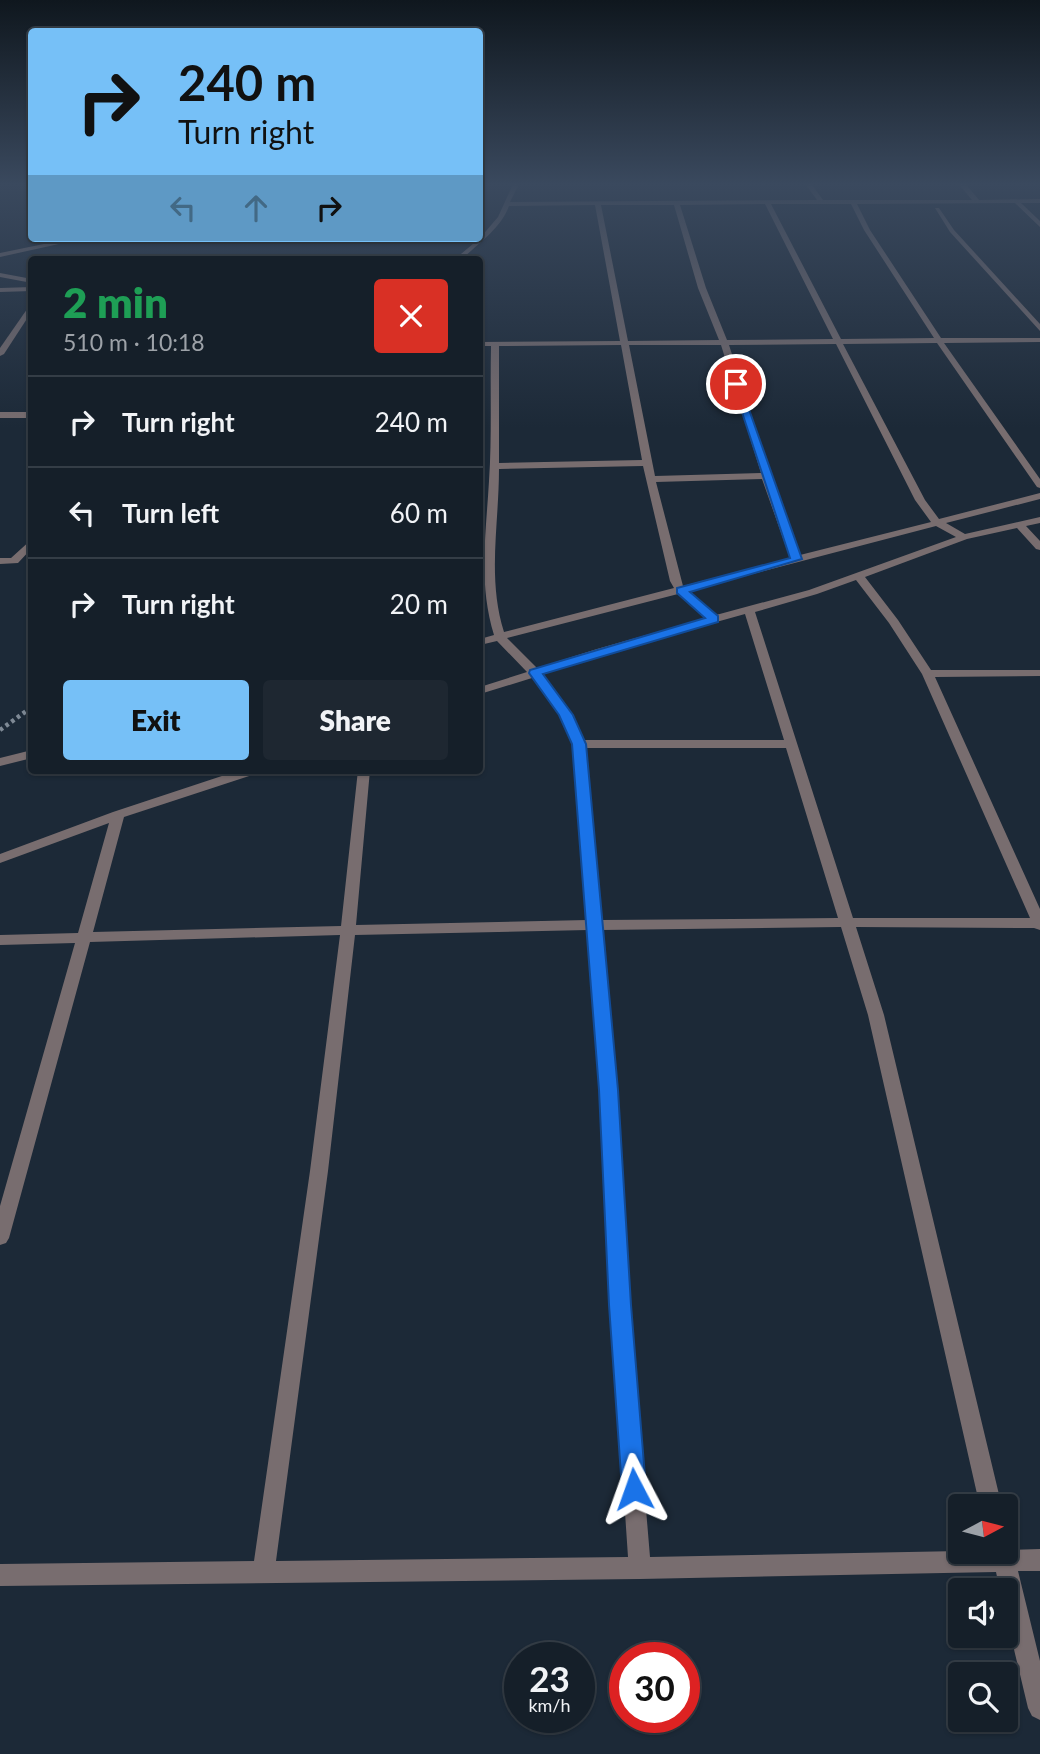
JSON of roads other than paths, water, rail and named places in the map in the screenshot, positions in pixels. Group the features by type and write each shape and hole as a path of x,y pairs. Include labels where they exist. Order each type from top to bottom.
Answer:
{"street":[{"path":"609,264 647,463 675,581 681,591 714,619"},
{"path":"695,264 724,342 766,476 796,559"},
{"path":"797,264 841,342 906,474 936,522 964,537"},
{"path":"889,264 1005,438 1040,485"},
{"path":"982,264 1040,329"},
{"path":"0,275 28,280"},
{"path":"0,290 28,289"},
{"path":"0,354 28,310"},
{"path":"483,344 1040,340"},
{"path":"495,344 494,479 489,552 491,607 500,637 535,673 566,715 579,744 609,1090 619,1292 640,1568"},
{"path":"0,415 28,415"},
{"path":"494,466 647,463"},
{"path":"652,479 766,476"},
{"path":"483,480 494,479"},
{"path":"483,641 1040,496"},
{"path":"1012,504 1039,520"},
{"path":"483,690 859,576 964,537 1039,520"},
{"path":"1019,525 1040,547"},
{"path":"0,561 14,561 28,545"},
{"path":"0,940 594,924 847,921 1040,924 928,674 894,622 859,576"},
{"path":"749,610 876,1015 988,1494"},
{"path":"928,674 1040,673"},
{"path":"579,744 792,744"},
{"path":"0,762 28,755"},
{"path":"0,859 118,815 241,774"},
{"path":"263,1572 304,1291 364,774"},
{"path":"0,1238 118,815"},
{"path":"1018,1558 1040,1560"},
{"path":"0,1575 640,1568 948,1559"},
{"path":"1005,1564 1040,1708"}]}
